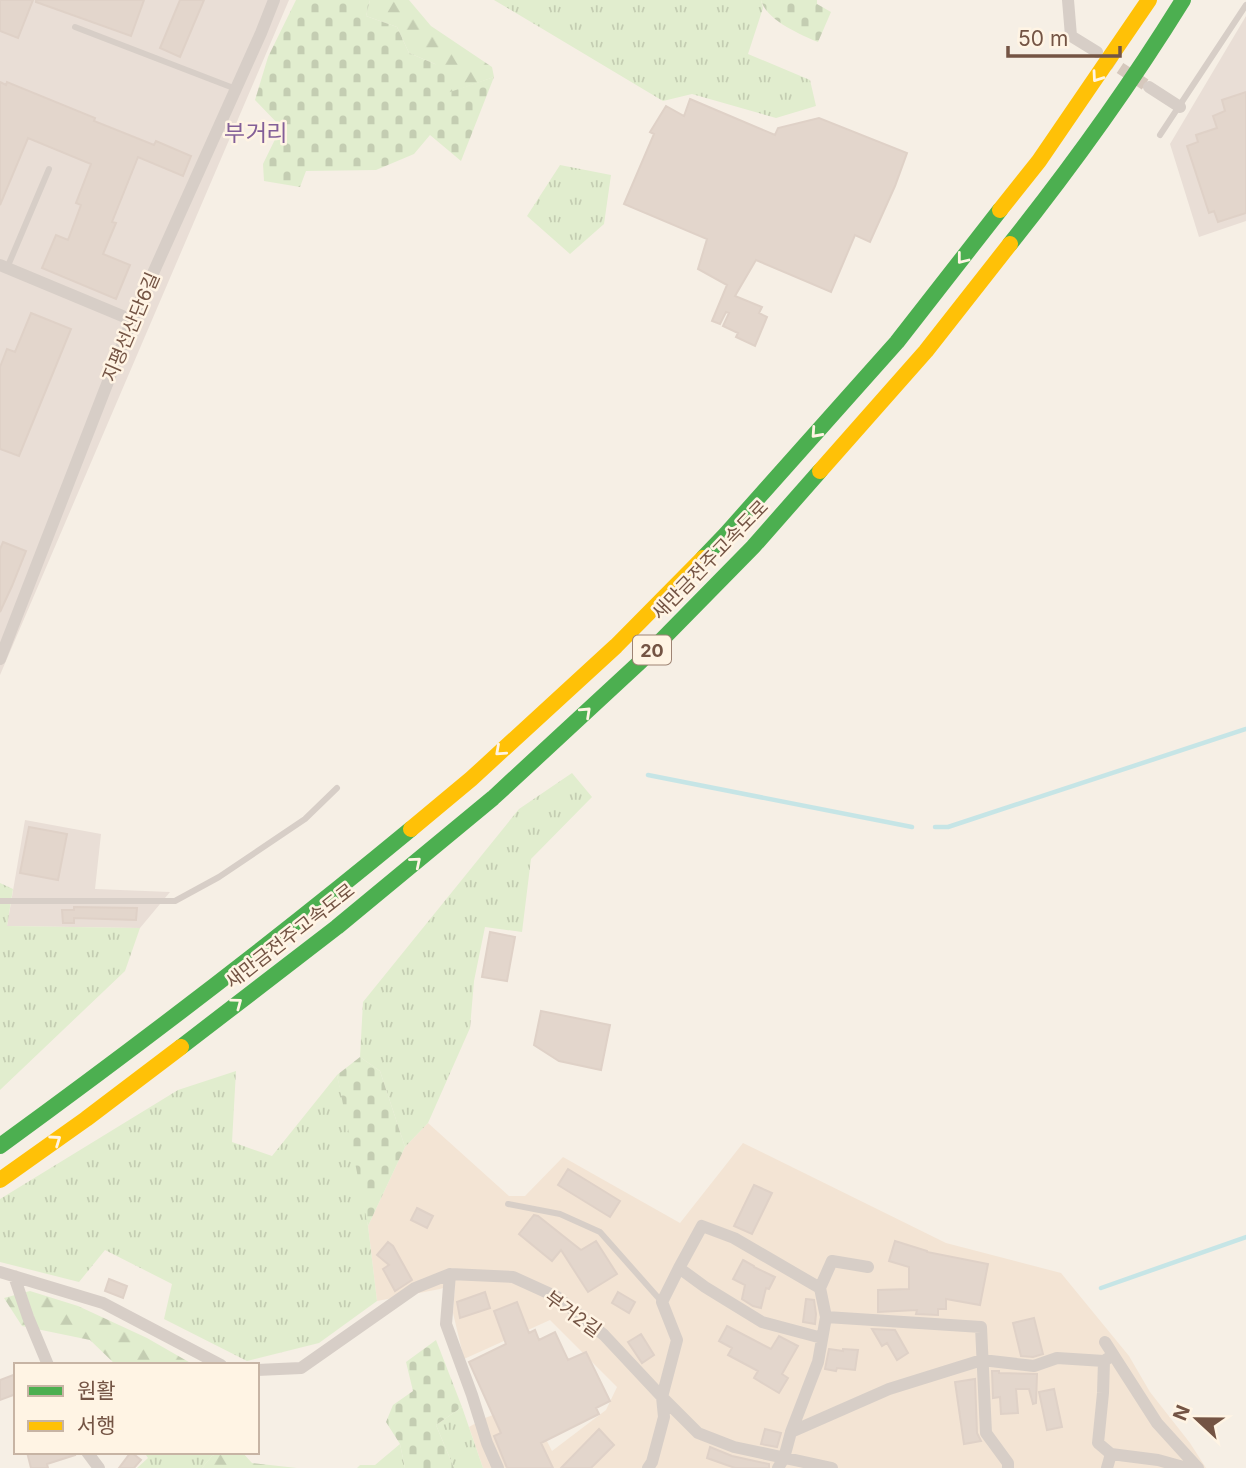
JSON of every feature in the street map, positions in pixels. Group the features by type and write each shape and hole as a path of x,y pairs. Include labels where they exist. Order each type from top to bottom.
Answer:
{"highway":[{"name":"새만금전주고속도로","path":"0,1146 321,903 471,779 616,646 726,534 897,342 1040,161 1149,0"},
{"name":"새만금전주고속도로","path":"0,1180 86,1119 337,928 493,798 640,662 753,547 926,351 1059,182 1183,0"}],"street":[{"name":"지평선산단6길","path":"0,659 132,320 274,0"},
{"path":"1068,0 1072,36 1097,52"},
{"path":"1149,87 1180,107"},
{"path":"3,266 132,320"},
{"path":"648,1468 664,1417 662,1398 677,1340 662,1302 702,1226 734,1238 820,1288"},
{"path":"781,1463 818,1362 826,1317 820,1288 832,1261 868,1267"},
{"path":"679,1268 762,1322 822,1338"},
{"path":"0,1272 103,1303 217,1363"},
{"path":"450,1275 446,1324 498,1468"},
{"name":"부거2길","path":"259,1370 301,1368 415,1288 450,1275 513,1277 557,1297 604,1335 698,1433 781,1463 832,1468"},
{"path":"15,1276 47,1363"},
{"path":"826,1317 981,1327 986,1433 1008,1463 1008,1468"},
{"path":"1105,1342 1108,1358 1098,1443 1111,1454 1158,1460 1187,1468"},
{"path":"791,1432 889,1390 982,1360 1034,1366 1057,1358 1108,1358"},
{"path":"1108,1358 1157,1423 1198,1468"},
{"path":"1107,1468 1111,1454"}],"lane":[{"path":"1160,135 1246,5"},
{"path":"75,27 236,89"},
{"path":"3,266 49,169"},
{"path":"0,901 175,901 219,877 305,818 337,788"},
{"path":"508,1204 559,1214 600,1232 662,1302"}],"shaded area":[{"path":"0,0 289,0 0,675"},
{"path":"1246,16 1246,221 1199,237 1170,144"},
{"path":"25,820 101,834 95,889 170,892 140,928 7,926"},
{"path":"428,1123 509,1196 525,1196 563,1157 680,1223 743,1143 946,1243 1061,1273 1129,1356 1150,1392 1206,1468 483,1468 469,1427 527,1402 552,1451 606,1410 617,1387 550,1320 464,1359 453,1313 455,1284 377,1301 368,1226 405,1147"}],"green space":[{"path":"296,0 370,0 366,16 397,27 409,53 435,64 448,75 447,93 494,77 461,161 430,135 414,154 376,170 306,171 300,187 264,181 263,164 281,127 255,100 268,57"},
{"path":"370,0 409,0 431,26 492,67 494,77 446,94 435,64 409,53 397,27 366,16"},
{"path":"494,0 761,0 763,8 748,54 810,80 816,106 776,118 692,94 663,101"},
{"path":"761,0 817,0 817,4 831,12 818,42 777,20"},
{"path":"560,165 611,175 604,224 570,254 527,216"},
{"path":"572,773 592,797 531,859 522,932 485,927 474,981 470,1028 428,1123 405,1147 380,1071 360,1057 363,1002 519,809"},
{"path":"0,883 13,889 7,926 140,928 125,971 0,1090"},
{"path":"360,1057 380,1071 405,1147 368,1226 337,1075"},
{"path":"236,1071 232,1142 272,1156 337,1075 355,1152 377,1301 319,1343 247,1361 164,1319 172,1284 105,1250 79,1282 0,1262 0,1199 178,1090"},
{"path":"30,1291 78,1306 147,1338 191,1363 114,1363 90,1340 22,1326 4,1298"},
{"path":"436,1340 462,1407 436,1425 454,1468 405,1468 400,1444 386,1422 393,1405 413,1391 406,1362"},
{"path":"462,1407 483,1468 454,1468 436,1425"},
{"path":"400,1444 405,1468 357,1468 360,1465 375,1465"},
{"path":"145,1454 217,1454 202,1468 137,1468 148,1458"},
{"path":"244,1454 252,1463 297,1468 202,1468 212,1456"}],"building":[{"path":"0,0 33,0 18,38 0,31"},
{"path":"36,0 144,0 131,36"},
{"path":"180,0 204,0 180,57 160,48"},
{"path":"0,82 6,85 7,82 95,118 94,121 154,145 156,141 191,156 183,176 138,157 112,222 116,223 103,254 130,265 116,299 42,268 56,235 68,240 81,205 76,203 91,164 28,138 0,205"},
{"path":"1246,92 1246,213 1218,222 1214,211 1209,213 1187,146 1198,142 1196,135 1217,128 1213,116 1225,111 1222,100"},
{"path":"690,99 775,135 778,128 819,118 907,153 870,242 855,235 831,292 756,260 735,296 762,307 759,313 767,317 755,346 736,337 738,333 723,326 729,313 726,312 720,324 712,321 727,285 698,269 707,239 624,204 654,134 650,132 666,106 684,116"},
{"path":"31,313 71,329 19,456 0,449 0,367 7,349 15,352"},
{"path":"3,542 26,551 0,612 0,549"},
{"path":"29,827 67,834 58,880 20,873"},
{"path":"74,907 137,908 136,920 74,918 74,923 63,923 62,910 74,910"},
{"path":"490,932 515,937 507,981 482,977"},
{"path":"541,1011 610,1025 601,1070 559,1061 534,1045"},
{"path":"568,1169 620,1201 610,1217 558,1185"},
{"path":"754,1185 772,1193 752,1234 734,1226"},
{"path":"417,1208 433,1216 427,1228 411,1220"},
{"path":"534,1215 581,1250 596,1241 617,1274 588,1292 561,1250 552,1261 519,1234"},
{"path":"895,1241 927,1252 988,1264 980,1305 946,1299 946,1309 938,1309 938,1315 916,1314 917,1310 878,1312 878,1290 909,1289 909,1267 889,1261"},
{"path":"388,1242 412,1280 395,1291 383,1269 389,1265 377,1255"},
{"path":"743,1260 775,1277 769,1289 766,1288 761,1308 742,1299 745,1285 733,1279"},
{"path":"109,1279 127,1286 123,1298 105,1291"},
{"path":"485,1292 490,1308 460,1318 457,1302"},
{"path":"618,1292 635,1302 629,1313 612,1303"},
{"path":"806,1299 814,1300 815,1324 803,1322"},
{"path":"517,1302 529,1333 535,1330 539,1340 555,1332 568,1360 586,1352 610,1401 596,1408 599,1414 541,1443 553,1468 507,1468 494,1436 501,1433 469,1362 506,1344 494,1311"},
{"path":"1034,1318 1043,1354 1021,1356 1013,1323"},
{"path":"727,1326 771,1349 779,1336 798,1346 782,1374 788,1378 779,1393 754,1378 758,1371 728,1355 732,1348 719,1341"},
{"path":"872,1329 895,1330 908,1353 897,1360 887,1343 882,1346"},
{"path":"641,1334 654,1355 642,1363 628,1342"},
{"path":"829,1349 858,1350 855,1370 825,1369"},
{"path":"992,1371 1037,1374 1036,1403 1033,1404 1029,1389 1016,1389 1018,1413 1001,1414 1000,1397 993,1398"},
{"path":"14,1375 14,1395 0,1400 0,1380"},
{"path":"975,1379 977,1433 981,1441 964,1444 955,1382"},
{"path":"1054,1389 1062,1427 1047,1430 1039,1392"},
{"path":"599,1429 614,1445 591,1468 561,1468"},
{"path":"765,1429 781,1433 777,1447 761,1444"},
{"path":"710,1447 732,1456 769,1464 769,1468 735,1468 707,1458"},
{"path":"28,1454 75,1455 47,1464 48,1468 31,1468"},
{"path":"130,1454 141,1460 134,1468 119,1468"}],"waterway":[{"path":"935,827 948,827 1246,729"},
{"path":"648,775 912,827"},
{"path":"1101,1288 1246,1237"}],"tunnel":[{"path":"1105,58 1149,87"}],"traffic: fast":[{"path":"1010,244 1100,124 1183,0"},
{"path":"703,558 897,342 1000,210"},
{"path":"181,1047 337,927 493,798 640,662 753,547 820,471"},
{"path":"0,1146 208,990 411,829"}],"traffic: slow":[{"path":"1000,210 1039,161 1149,0"},
{"path":"820,471 926,351 1010,244"},
{"path":"411,829 471,779 616,646 703,558"},
{"path":"0,1180 181,1047"}],"district":[{"name":"부거리","path":"256,133"}]}
